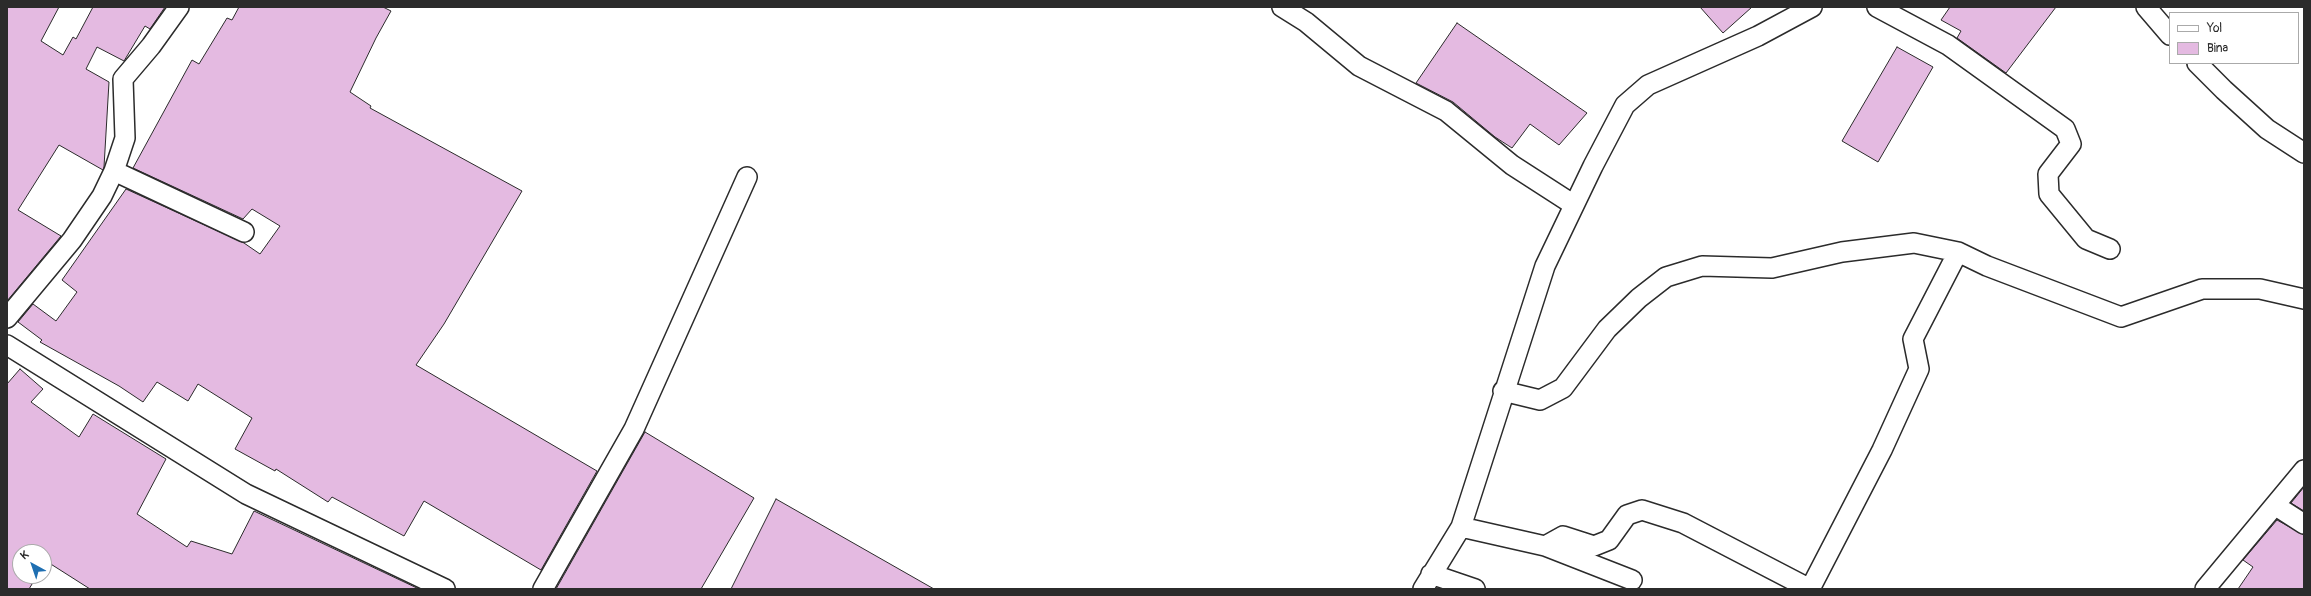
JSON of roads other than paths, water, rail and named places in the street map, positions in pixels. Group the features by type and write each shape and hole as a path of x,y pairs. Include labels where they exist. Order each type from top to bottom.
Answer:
{"street":[{"path":"7,318 72,240 102,196 114,171 125,138 123,79 151,46 179,7"},
{"path":"1282,7 1306,22 1359,66 1446,111 1512,165 1574,205"},
{"path":"1475,589 1427,582 1461,527 1503,391 1545,266 1625,105 1648,85 1758,36 1812,7"},
{"path":"1877,7 1948,45 2065,129 2071,144 2048,174 2049,194 2086,239 2110,249"},
{"path":"2146,7 2169,34"},
{"path":"2198,64 2267,129 2304,153"},
{"path":"114,171 244,232"},
{"path":"543,589 634,429 748,177"},
{"path":"1503,391 1540,400 1563,388 1607,329 1639,298 1666,277 1702,266 1772,268 1842,252 1914,243 1958,252 1987,266 2121,317 2202,289 2260,289 2304,299"},
{"path":"1545,546 1563,536 1594,546 1609,540 1627,515 1642,510 1683,523 1810,588 1882,450 1919,369 1913,339 1958,252"},
{"path":"7,346 246,494 444,589"},
{"path":"2205,589 2276,506 2304,470"},
{"path":"2276,506 2304,524"},
{"path":"1461,527 1545,546 1632,580"}]}
